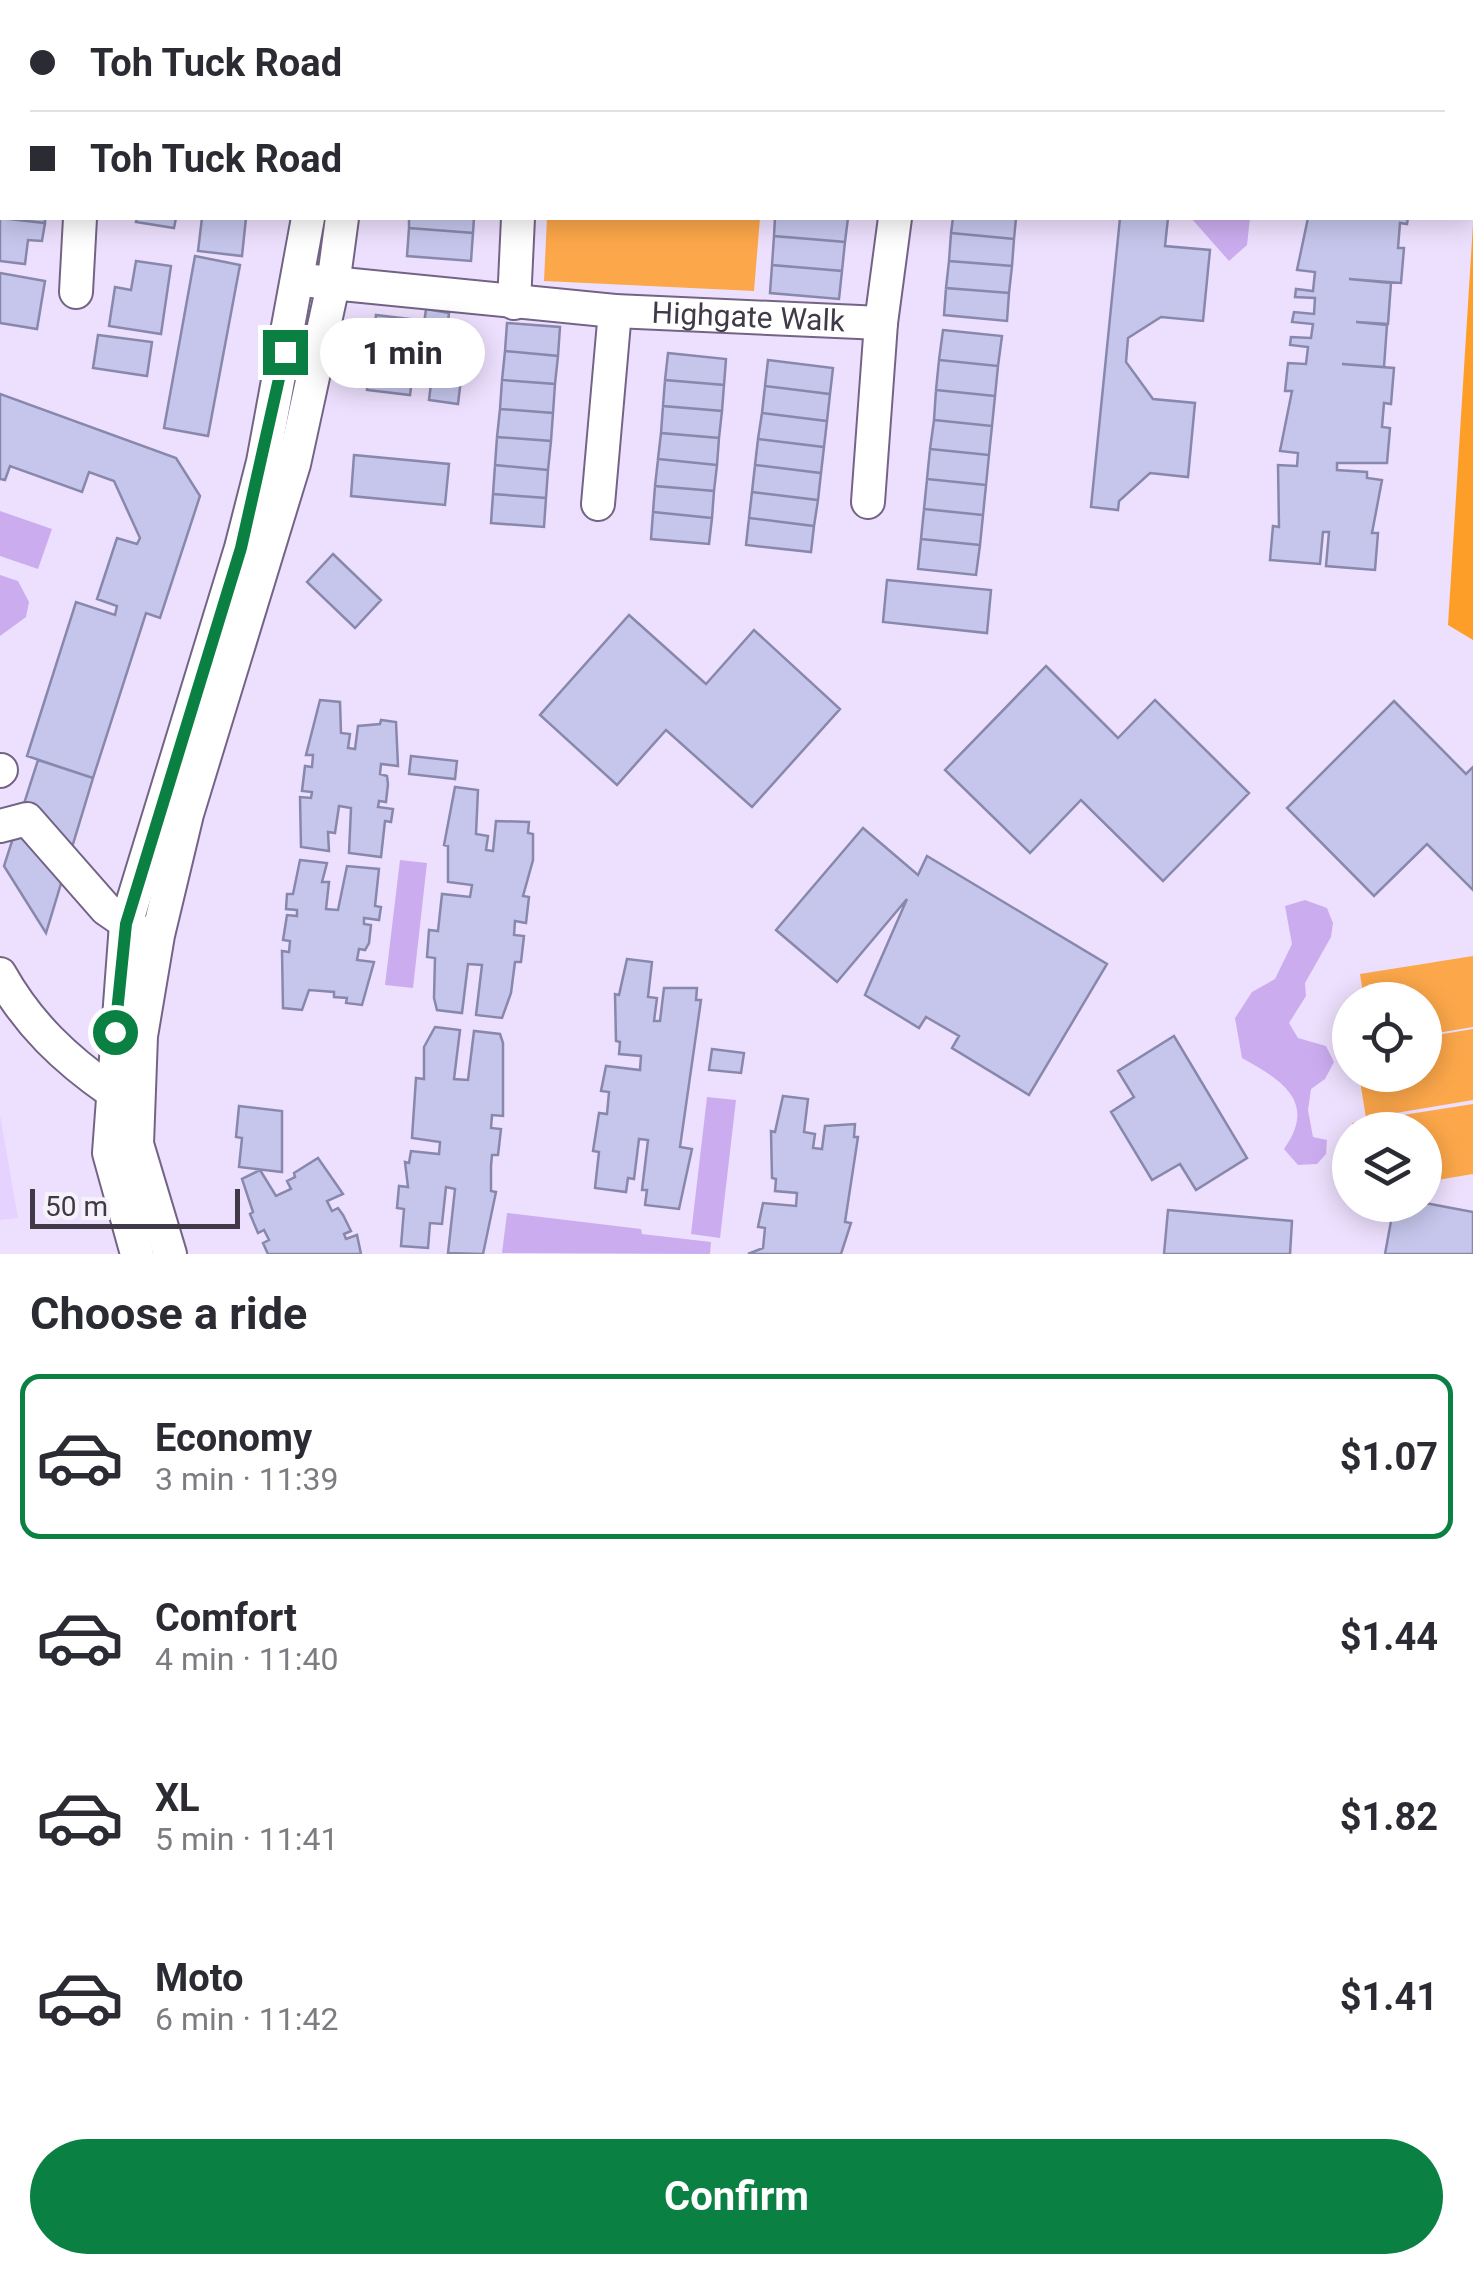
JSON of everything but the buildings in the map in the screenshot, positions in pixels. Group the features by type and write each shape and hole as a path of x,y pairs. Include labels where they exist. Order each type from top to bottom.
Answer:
{"street":[{"path":"76,292 80,220"},
{"path":"170,1254 137,1144 141,1036 187,814 200,726 300,280 308,220"},
{"path":"136,1254 109,1152 126,924 284,501 333,284 342,220"},
{"path":"514,302 518,220"},
{"path":"868,502 881,323 895,220"},
{"name":"Highgate Walk","path":"300,280 615,311 881,323"},
{"name":"Highgate Walk","path":"598,504 615,311"},
{"path":"0,826 27,819 82,884 126,924 157,944"},
{"path":"0,974 30,1021 75,1068 111,1091"}],"shaded area":[{"path":"547,220 760,220 754,291 544,281"},
{"path":"1193,220 1250,220 1247,245 1229,261"},
{"path":"1473,224 1473,640 1448,625"},
{"path":"0,511 52,529 38,569 0,556"},
{"path":"0,575 18,581 29,602 26,617 0,636"},
{"path":"400,860 427,863 413,988 385,985"},
{"path":"1305,900 1327,908 1333,923 1331,937 1305,983 1306,996 1289,1023 1298,1038 1326,1046 1332,1058 1325,1079 1311,1089 1308,1110 1313,1137 1327,1140 1326,1154 1317,1164 1298,1165 1284,1149 1294,1132 1296,1105 1281,1084 1242,1058 1235,1018 1252,992 1275,979 1292,944 1285,906"},
{"path":"1473,956 1473,1027 1442,1032 1442,982 1361,982 1360,974"},
{"path":"1473,1029 1473,1100 1402,1112 1365,1112 1362,1092 1442,1092 1442,1034"},
{"path":"707,1097 736,1100 720,1238 691,1234"},
{"path":"1473,1104 1473,1174 1442,1179 1442,1112 1422,1112"},
{"path":"0,1115 18,1218 0,1220"},
{"path":"507,1213 641,1229 642,1234 711,1242 710,1254 502,1253"}],"route":[{"path":"115,1032 126,924 241,548 285,352"}]}
